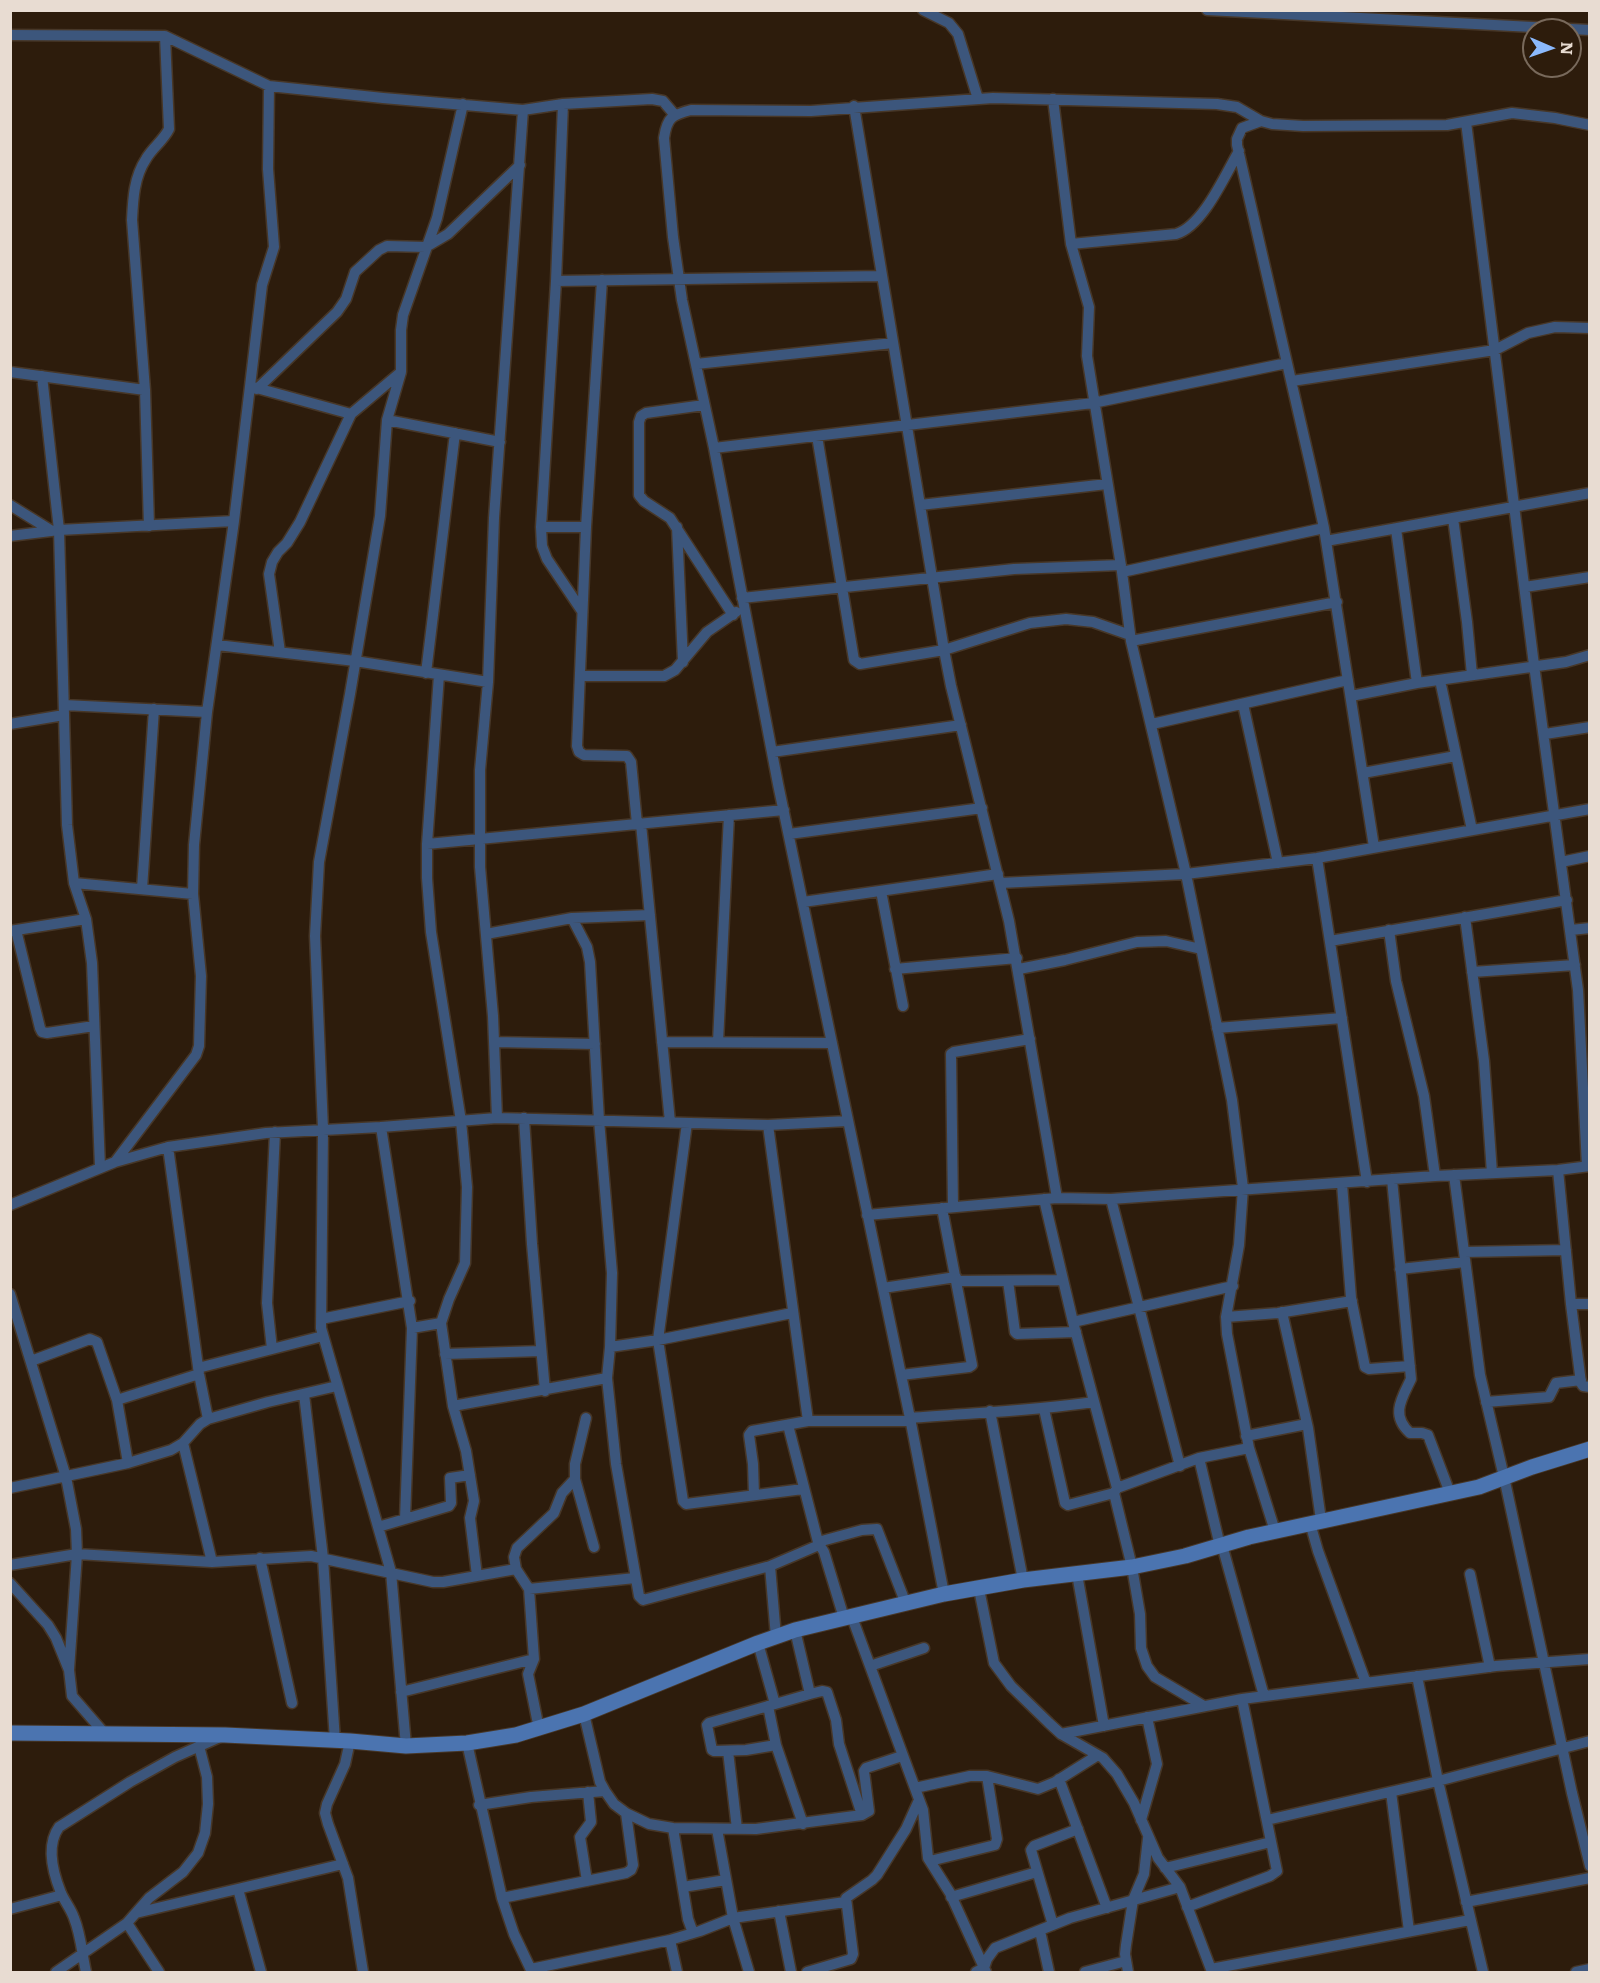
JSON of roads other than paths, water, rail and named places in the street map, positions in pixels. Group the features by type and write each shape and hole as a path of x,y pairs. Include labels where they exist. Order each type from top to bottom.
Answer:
{"street":[{"path":"923,10 954,27 978,99"},
{"path":"1207,10 1590,30"},
{"path":"10,35 165,36 269,86 524,110 563,104 652,99 663,100 674,114"},
{"path":"149,526 146,390 132,220 139,172 169,129 165,36"},
{"path":"115,1162 198,1050 201,976 194,894 194,845 207,712 253,388 262,285 274,247 268,169 269,86"},
{"path":"944,1594 772,752 679,278 664,138 666,124 674,114 691,110 811,111 854,106 978,99 1053,99 1217,104 1237,107 1262,121 1303,126 1428,126 1466,122 1512,113 1590,125"},
{"path":"1053,99 1071,244 1089,307 1087,356 1130,638 1186,874 1232,1100 1243,1188 1239,1245 1226,1317 1227,1334 1246,1436 1275,1531"},
{"path":"406,1746 391,1572 323,1336 321,1319 323,1129 315,936 318,873 380,516 387,420 401,372 403,315 437,218 463,104"},
{"path":"563,104 556,281 541,527 542,546 547,559 583,611"},
{"path":"854,106 944,650 1018,964 1057,1198"},
{"path":"497,1118 494,1042 480,867 480,770 488,682 494,518 524,110"},
{"path":"1262,121 1242,128 1237,139 1324,528 1374,848"},
{"path":"867,1215 1057,1198 1111,1199 1243,1188 1558,1170 1588,1166 1584,995 1575,965 1554,815 1466,122"},
{"path":"1071,244 1176,234 1185,231 1192,225 1216,191 1239,151"},
{"path":"253,388 337,312 346,299 355,272 379,250 387,246 426,247 456,227 520,165"},
{"path":"556,281 882,276"},
{"path":"602,280 586,527 578,746 579,752 584,755 621,755 627,756 631,762 650,915 670,1122"},
{"path":"1292,381 1495,350 1528,333 1555,327 1590,328"},
{"path":"696,364 893,343"},
{"path":"714,448 1093,403 1287,363"},
{"path":"10,372 146,390"},
{"path":"280,652 269,574 272,562 295,533 351,414 401,372"},
{"path":"42,376 55,531 67,825 74,883 86,920 92,963 99,1167"},
{"path":"253,388 351,414"},
{"path":"704,405 646,413 640,416 640,498 663,512 677,527 733,615"},
{"path":"387,420 500,442"},
{"path":"426,673 455,433"},
{"path":"817,436 856,663 944,650 1030,623 1066,619 1093,622 1130,638 1337,602"},
{"path":"920,505 1107,484"},
{"path":"1326,541 1590,493"},
{"path":"10,505 55,531"},
{"path":"1453,518 1472,675"},
{"path":"10,537 55,531 234,521"},
{"path":"541,527 586,527"},
{"path":"677,527 683,662"},
{"path":"580,676 664,676 683,662 707,632 733,615 743,603 931,577 1014,569 1121,568 1324,528"},
{"path":"1396,529 1417,683"},
{"path":"1526,587 1590,577"},
{"path":"218,645 355,661 488,682"},
{"path":"1351,696 1417,683 1566,662 1590,655"},
{"path":"439,675 426,878 430,932 461,1121 468,1187 466,1260 441,1323 453,1406 466,1451 474,1501 470,1518 477,1576"},
{"path":"1152,724 1348,680"},
{"path":"1440,680 1472,830"},
{"path":"1243,704 1278,863"},
{"path":"10,724 64,710 207,712"},
{"path":"142,889 154,710"},
{"path":"772,752 961,725"},
{"path":"1545,734 1590,727"},
{"path":"1363,773 1456,756"},
{"path":"789,834 982,808"},
{"path":"803,902 999,878 1186,874 1317,858 1590,809"},
{"path":"427,844 784,810"},
{"path":"718,1042 729,815"},
{"path":"1561,862 1590,856"},
{"path":"1317,858 1367,1182"},
{"path":"74,883 194,894"},
{"path":"881,891 903,1006"},
{"path":"1330,941 1567,900"},
{"path":"486,934 572,918 650,915"},
{"path":"1465,917 1484,1061 1492,1173"},
{"path":"572,918 589,954 599,1120 612,1273 607,1378 616,1464 634,1578 639,1596 643,1600 770,1566 819,1544 862,1530 877,1528 906,1604"},
{"path":"86,920 13,930 42,1032 94,1026"},
{"path":"1571,930 1590,928"},
{"path":"1389,930 1396,981 1424,1096 1435,1176"},
{"path":"895,969 1044,965 1137,942 1166,941 1201,949"},
{"path":"1472,972 1575,965"},
{"path":"1217,1028 1342,1018"},
{"path":"901,1375 971,1366 948,1207 951,1054 1030,1039"},
{"path":"494,1042 595,1044"},
{"path":"662,1042 832,1042"},
{"path":"10,1205 115,1162 168,1148 275,1132 497,1118 768,1125 848,1121"},
{"path":"524,1118 545,1390"},
{"path":"687,1124 658,1340 684,1503 803,1490"},
{"path":"768,1125 808,1421"},
{"path":"381,1127 410,1301 412,1328 405,1519"},
{"path":"272,1349 267,1304 275,1132"},
{"path":"168,1148 199,1371 208,1419"},
{"path":"1486,1402 1550,1396 1556,1383 1585,1384 1571,1304 1558,1170"},
{"path":"1454,1175 1480,1375 1590,1866"},
{"path":"1392,1179 1412,1379 1399,1405 1400,1419 1410,1433 1422,1432 1428,1435 1450,1493"},
{"path":"1342,1184 1352,1301 1365,1367 1369,1369 1410,1366"},
{"path":"1044,1199 1132,1567 1140,1614 1142,1648 1147,1666 1155,1677 1204,1706"},
{"path":"1111,1199 1180,1466"},
{"path":"1400,1269 1465,1257 1566,1250"},
{"path":"883,1288 957,1279 1063,1280"},
{"path":"1008,1281 1017,1334 1074,1327 1137,1306 1233,1286"},
{"path":"10,1294 15,1326 31,1361 66,1477 76,1529 77,1554 69,1670 72,1696 105,1734"},
{"path":"321,1319 410,1301"},
{"path":"1226,1317 1282,1312 1352,1301"},
{"path":"1571,1304 1590,1304"},
{"path":"1282,1312 1307,1424 1318,1551 1366,1683"},
{"path":"610,1347 658,1340 792,1313"},
{"path":"412,1328 441,1323"},
{"path":"117,1400 199,1371 323,1336"},
{"path":"31,1361 90,1339 97,1342 117,1400 128,1463"},
{"path":"445,1354 541,1351"},
{"path":"453,1406 607,1378"},
{"path":"10,1488 128,1463 171,1450 183,1443 200,1424 208,1419 337,1386"},
{"path":"303,1394 322,1558 335,1741"},
{"path":"754,1495 750,1432 808,1421 910,1419 990,1411 1044,1409 1094,1402"},
{"path":"1044,1409 1065,1503 1068,1505 1115,1491 1199,1458 1249,1448"},
{"path":"990,1411 1023,1580"},
{"path":"586,1418 575,1464 575,1479 594,1547"},
{"path":"1246,1436 1307,1424"},
{"path":"788,1425 803,1490 819,1544 870,1666 919,1800 930,1861 951,1897 982,1971"},
{"path":"183,1443 212,1562"},
{"path":"10,1733 225,1735 406,1746 466,1743 539,1729 584,1714 795,1630 944,1594 1023,1580 1132,1567 1185,1556 1275,1531 1479,1486 1590,1449"},
{"path":"1199,1458 1264,1696"},
{"path":"378,1527 449,1506 451,1503 450,1478 470,1475"},
{"path":"539,1729 528,1674 534,1659 529,1589 516,1569 514,1557 517,1548 554,1513 562,1493 575,1479"},
{"path":"10,1565 77,1554 212,1562 300,1556 322,1558 433,1582 516,1569"},
{"path":"260,1558 292,1703"},
{"path":"770,1566 776,1637"},
{"path":"1077,1574 1104,1726"},
{"path":"1470,1574 1490,1667"},
{"path":"529,1589 634,1578"},
{"path":"10,1583 48,1625 69,1670"},
{"path":"979,1589 994,1663 1011,1686 1061,1734 1098,1755 1117,1774 1158,1858 1180,1887 1211,1971 1470,1920"},
{"path":"795,1630 810,1694"},
{"path":"758,1643 771,1705 776,1745 803,1824"},
{"path":"870,1666 924,1648"},
{"path":"402,1692 534,1659"},
{"path":"1061,1734 1242,1699 1490,1667 1590,1659"},
{"path":"1418,1676 1438,1781 1483,1972"},
{"path":"776,1745 728,1751 712,1750 707,1729 709,1723 810,1694 822,1691 828,1693 836,1720 839,1744 862,1815"},
{"path":"1187,1906 1275,1874 1277,1870 1242,1699"},
{"path":"584,1714 600,1782 614,1804 626,1813 649,1824 673,1828 756,1830 862,1815 868,1811 864,1771 866,1768 902,1756"},
{"path":"1141,1820 1156,1764 1147,1717"},
{"path":"86,1972 74,1917 57,1882 51,1846 52,1836 59,1827 130,1782 225,1735"},
{"path":"350,1741 342,1771 325,1813 350,1889 363,1972"},
{"path":"1267,1820 1438,1781 1590,1741"},
{"path":"466,1743 502,1898 514,1934 532,1971 670,1940 733,1918 845,1902"},
{"path":"56,1972 127,1923 149,1898 183,1872 198,1853 205,1833 208,1804 207,1777 199,1746"},
{"path":"728,1751 737,1829"},
{"path":"915,1788 970,1776 987,1776 1038,1790 1098,1755"},
{"path":"930,1861 995,1845 997,1839 987,1776"},
{"path":"1059,1779 1107,1908"},
{"path":"479,1804 605,1791"},
{"path":"587,1881 580,1837 581,1832 591,1822 588,1792"},
{"path":"1391,1792 1409,1931"},
{"path":"807,1972 851,1959 853,1954 845,1902 848,1894 862,1888 877,1875 906,1829 919,1800"},
{"path":"502,1898 627,1873 633,1865 626,1813"},
{"path":"673,1828 688,1918 693,1933"},
{"path":"717,1829 733,1918 748,1972"},
{"path":"1053,1925 1032,1855 1032,1848 1078,1829"},
{"path":"1128,1972 1125,1954 1133,1900 1144,1874 1148,1838"},
{"path":"1165,1868 1271,1842"},
{"path":"136,1913 343,1863"},
{"path":"951,1897 1037,1872"},
{"path":"1466,1902 1590,1878"},
{"path":"683,1887 726,1880"},
{"path":"982,1971 995,1948 1053,1925 1180,1887"},
{"path":"238,1889 261,1972"},
{"path":"10,1909 62,1895"},
{"path":"779,1911 791,1972"},
{"path":"127,1923 159,1972"},
{"path":"1040,1930 1049,1972"},
{"path":"670,1940 677,1972"},
{"path":"1085,1972 1126,1961"},
{"path":"1576,1972 1590,1969"}]}
